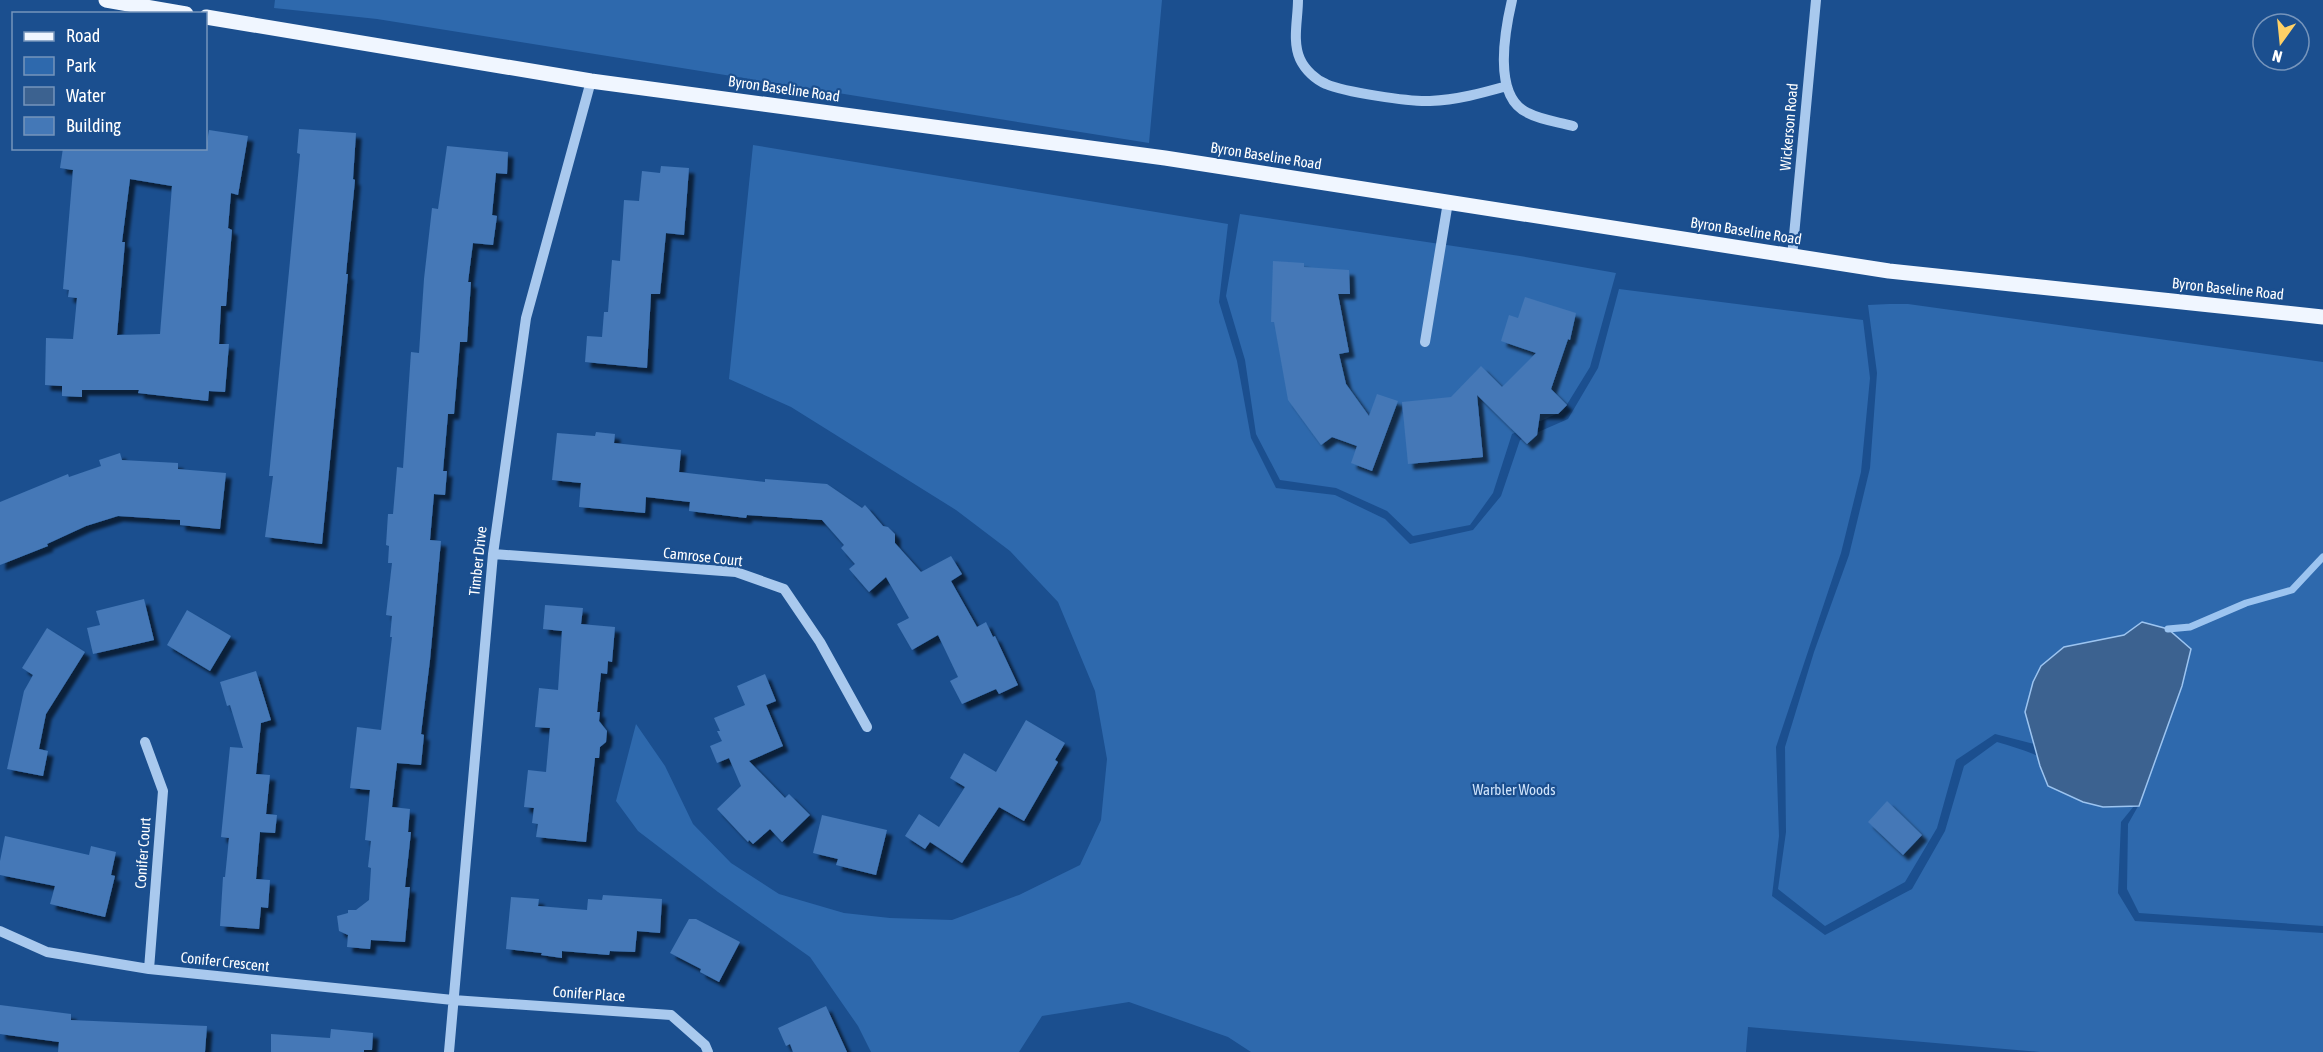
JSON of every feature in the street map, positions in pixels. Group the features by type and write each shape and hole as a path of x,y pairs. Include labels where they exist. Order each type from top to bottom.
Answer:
{"main road":[{"path":"106,0 175,12"},
{"name":"Byron Baseline Road","path":"207,17 591,81 1154,157 1889,271 2323,317"}],"street":[{"path":"1298,0 1296,40 1300,60 1312,76 1327,85 1377,95 1429,101 1473,96 1507,86"},
{"path":"1512,0 1504,67 1504,78 1511,98 1526,113 1573,126"},
{"name":"Wickerson Road","path":"1792,257 1816,0"},
{"name":"Timber Drive","path":"449,1052 493,554 526,318 591,81"},
{"path":"1425,342 1448,202"},
{"name":"Camrose Court","path":"493,554 736,572 784,589 820,642 867,727"},
{"name":"Conifer Court","path":"144,742 163,791 149,969"},
{"name":"Conifer Crescent","path":"0,931 47,952 149,969 453,1000"},
{"name":"Conifer Place","path":"453,1000 670,1015 705,1046 708,1052"}],"green space":[{"path":"275,0 1162,0 1149,143 377,19 274,8"},
{"name":"Warbler Woods","path":"753,145 1228,224 1219,302 1237,361 1251,438 1276,488 1335,495 1385,519 1410,544 1473,530 1501,496 1520,440 1568,419 1598,368 1619,289 1863,320 1870,378 1861,472 1841,553 1776,747 1779,836 1772,896 1825,935 1912,889 1945,831 1964,766 1997,742 2015,747 2050,761 2134,806 2121,822 2118,893 2135,921 2323,933 2323,1052 2040,1052 1748,1027 1746,1052 1251,1052 1228,1037 1129,1002 1042,1016 1019,1052 871,1052 858,1026 810,957 718,892 638,831 616,801 636,724 665,766 693,824 731,863 779,894 844,913 890,918 952,920 1019,895 1080,865 1101,820 1107,759 1095,691 1058,602 1010,551 956,510 791,407 729,379"},
{"path":"1240,214 1520,256 1616,273 1590,367 1563,411 1512,434 1493,493 1470,525 1413,536 1387,511 1336,488 1280,480 1256,434 1245,360 1226,296"},
{"path":"1908,304 2323,362 2323,926 2139,913 2127,889 2128,824 2141,801 2034,744 1995,734 1956,760 1937,828 1905,882 1825,926 1778,889 1786,832 1785,747 1814,652 1849,555 1870,468 1877,373 1868,305"}],"water":[{"path":"2142,622 2168,629 2191,649 2182,686 2139,806 2103,807 2083,802 2048,786 2025,712 2033,682 2041,666 2064,647 2124,635"}],"building":[{"path":"299,129 356,133 353,179 355,180 346,274 348,274 322,544 265,537 273,476 269,476 300,154 297,153"},
{"path":"209,130 248,136 238,195 231,193 228,228 232,230 226,306 221,306 219,344 229,344 225,392 209,391 208,401 138,393 139,390 82,390 82,397 62,396 62,386 45,385 46,338 73,339 77,298 68,297 69,290 63,289 73,170 60,168 63,150 207,150","holes":["130,179 172,186 160,334 117,335 125,242 122,242"]},
{"path":"447,146 508,152 507,174 496,173 492,215 497,216 493,245 473,243 468,282 471,282 467,342 460,342 454,414 448,414 443,471 447,471 445,495 434,494 430,540 441,541 421,734 424,735 421,765 397,763 392,807 410,809 408,832 411,832 405,887 410,887 405,942 371,940 370,949 347,947 348,935 339,931 337,916 348,913 348,910 356,910 369,900 371,868 368,867 371,841 365,840 370,790 350,788 357,727 381,730 392,637 390,637 392,616 386,615 392,563 388,563 389,546 386,545 388,514 393,514 397,467 403,468 411,352 419,353 432,208 438,209"},
{"path":"661,166 689,168 684,235 666,233 660,294 651,294 647,368 585,362 587,336 602,337 604,312 608,312 612,260 620,261 624,200 639,201 642,171 660,173"},
{"path":"1273,261 1304,263 1304,267 1349,270 1350,294 1338,294 1349,352 1339,354 1346,384 1369,416 1377,394 1398,401 1372,471 1351,463 1357,446 1332,437 1321,445 1288,400 1274,322 1271,322"},
{"path":"1525,297 1576,313 1570,340 1568,339 1551,389 1567,405 1558,414 1540,414 1537,435 1527,444 1477,395 1483,457 1408,464 1402,402 1451,397 1481,366 1502,387 1536,353 1501,341 1509,315 1518,318"},
{"path":"596,432 615,434 614,443 681,450 679,472 765,482 765,479 827,484 862,508 865,505 883,526 888,527 895,534 895,543 921,572 951,556 962,574 951,581 977,627 986,622 1018,685 999,694 996,689 962,704 950,681 958,677 938,635 912,650 897,624 909,618 886,577 869,592 849,569 855,564 841,548 844,545 822,520 747,515 746,518 689,511 690,502 646,497 645,513 579,507 581,483 552,480 557,433 595,436"},
{"path":"120,453 122,460 178,463 178,469 226,473 220,529 180,525 180,520 118,516 86,526 47,544 48,546 0,565 0,502 68,474 69,477 101,466 99,460"},
{"path":"144,599 154,640 93,654 87,628 100,625 96,611"},
{"path":"545,605 583,608 581,624 615,627 612,662 608,661 607,674 601,673 597,712 600,712 599,721 607,731 606,742 600,747 599,758 595,758 586,842 536,837 538,824 532,823 534,808 524,807 528,770 546,772 550,728 535,727 539,688 558,690 562,631 543,629"},
{"path":"187,610 231,636 210,671 167,645"},
{"path":"47,628 85,652 46,714 39,749 48,751 43,776 7,769 24,691 33,675 22,668"},
{"path":"256,671 271,720 261,723 256,774 270,775 266,814 277,815 275,833 260,832 256,879 270,880 268,908 261,907 259,929 220,926 223,877 225,877 229,838 221,837 230,747 243,748 230,705 227,706 220,682"},
{"path":"765,674 776,701 766,705 783,746 749,761 785,798 789,794 810,815 782,842 770,829 753,844 749,840 748,842 717,809 741,786 729,758 717,763 710,746 722,741 714,718 745,705 737,686"},
{"path":"1026,720 1065,743 1055,760 1058,762 1024,821 999,807 962,863 930,842 925,849 905,836 919,814 939,827 965,787 950,778 964,753 996,772"},
{"path":"1887,801 1922,835 1903,855 1868,822"},
{"path":"822,815 887,830 876,875 836,865 838,859 813,853"},
{"path":"5,836 89,855 91,846 116,852 111,875 115,876 105,917 50,904 55,886 0,875"},
{"path":"603,895 662,899 660,933 637,931 635,952 610,951 609,955 562,951 562,958 506,949 511,897 539,899 538,906 587,910 588,899 602,900"},
{"path":"689,919 696,919 740,942 719,982 700,972 701,969 670,953"},
{"path":"0,1005 71,1014 71,1020 207,1026 205,1052 58,1052 59,1042 0,1034"},
{"path":"826,1006 847,1052 793,1052 790,1044 786,1046 778,1028"},
{"path":"331,1029 373,1033 372,1050 364,1050 364,1052 271,1052 271,1034 330,1038"}],"waterway":[{"path":"2168,629 2190,627 2246,603 2292,590 2323,557"}]}
